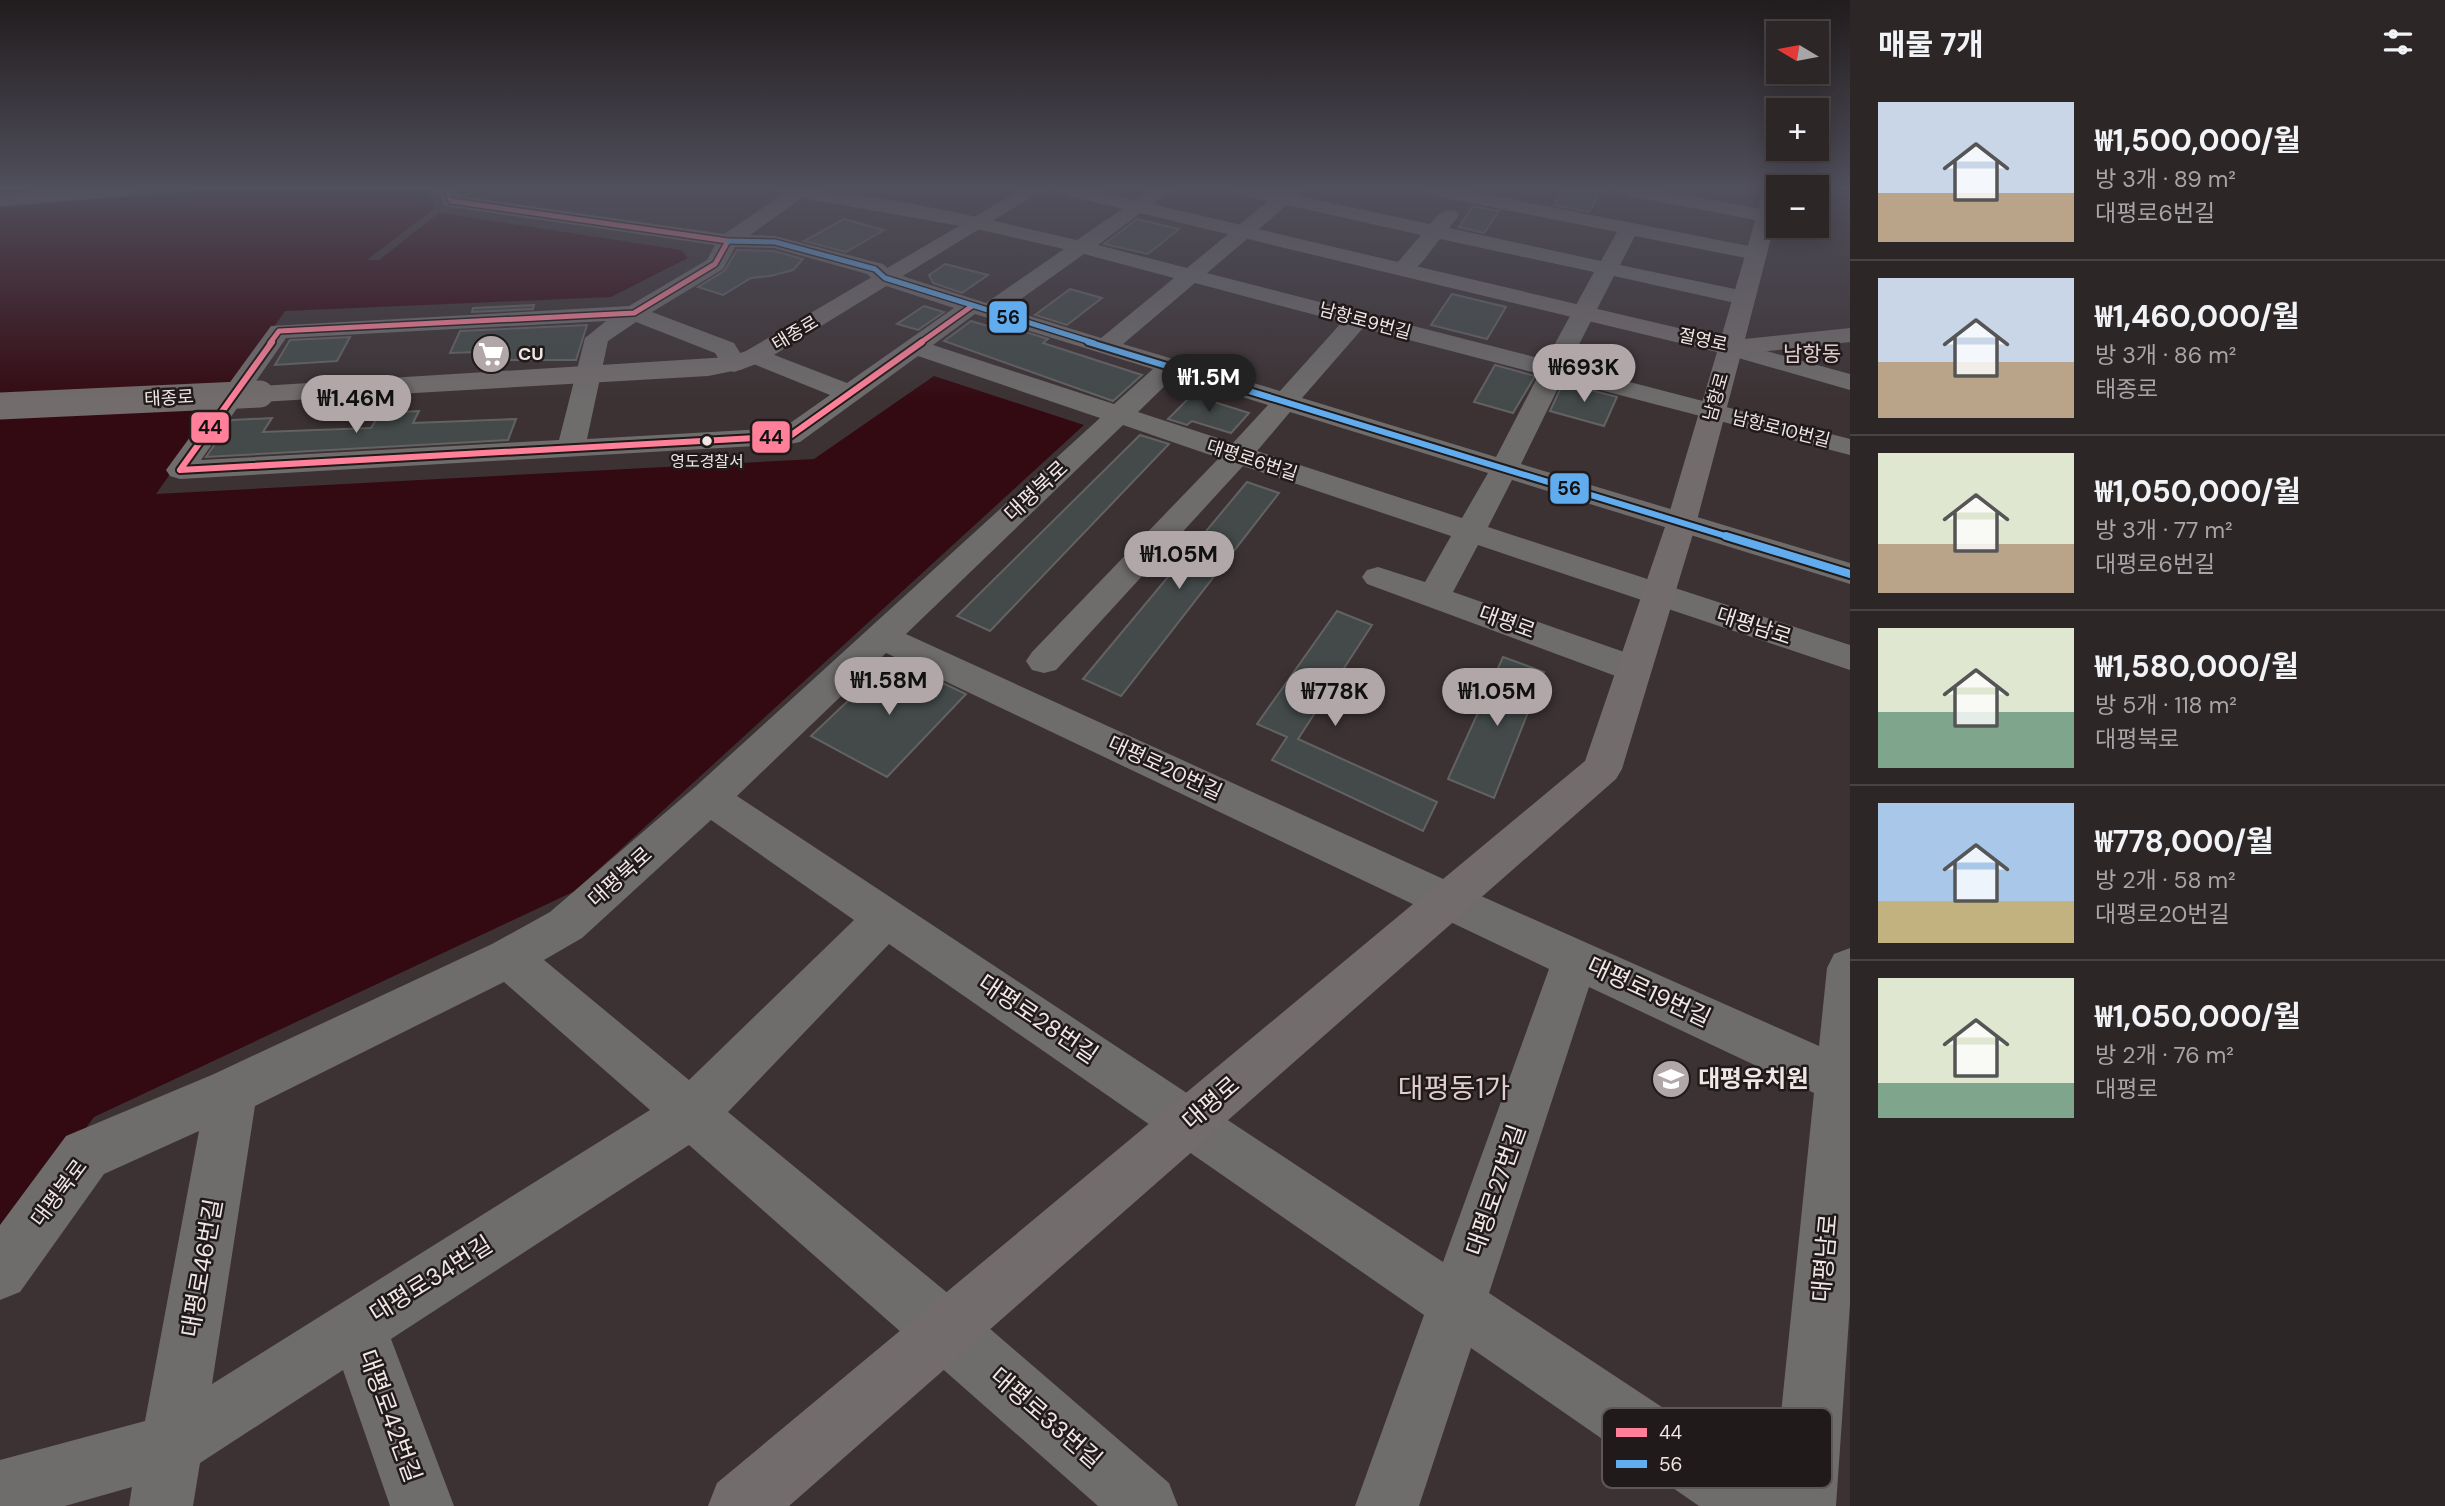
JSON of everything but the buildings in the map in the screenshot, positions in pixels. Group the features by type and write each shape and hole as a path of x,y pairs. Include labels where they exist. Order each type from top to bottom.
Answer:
{"main road":[{"name":"태종로","path":"0,406 246,396 589,375 745,360 915,260"},
{"name":"절영로","path":"1365,260 1730,348 1850,335"},
{"name":"남항로","path":"1681,524 1754,260"},
{"name":"대평로","path":"740,1506 1602,769 1681,524"}],"street":[{"path":"571,447 597,338 717,260"},
{"path":"843,260 875,269 885,278 981,309 1850,574"},
{"path":"851,394 745,360 725,348 634,313 279,331 246,396 180,470 790,436 851,394 915,348 1060,260"},
{"name":"남항로9번길","path":"1132,260 1712,412"},
{"path":"1105,347 1211,260"},
{"path":"1402,269 1410,260"},
{"path":"1571,260 1744,298"},
{"path":"1434,596 1504,469 1611,260"},
{"path":"1044,660 1238,455 1358,319"},
{"name":"대평로6번길","path":"915,348 1658,594"},
{"path":"1730,348 1850,382"},
{"name":"대평북로","path":"0,1272 85,1155 232,1091 508,958 566,925 709,798 1170,367"},
{"name":"남항로10번길","path":"1712,412 1850,447"},
{"name":"대평로","path":"1378,577 1634,669"},
{"name":"대평남로","path":"1658,594 1850,658"},
{"name":"대평로20번길","path":"881,636 1448,901"},
{"name":"대평로28번길","path":"709,798 1189,1122"},
{"name":"대평로19번길","path":"1448,901 1845,1082"},
{"path":"691,1114 886,917"},
{"path":"508,958 946,1330"},
{"name":"대평로27번길","path":"1387,1506 1576,958"},
{"name":"대평남로","path":"1813,1408 1845,1082 1850,968"},
{"name":"대평로46번길","path":"161,1506 232,1091"},
{"name":"대평로34번길","path":"172,1445 691,1114"},
{"path":"1189,1122 1611,1408"},
{"name":"대평로42번길","path":"357,1326 422,1506"},
{"name":"대평로33번길","path":"946,1330 1146,1506"},
{"path":"0,1492 172,1445"},
{"path":"1729,1488 1755,1506"},
{"name":"대평남로","path":"1804,1506 1806,1488"}],"shaded area":[{"path":"0,260 683,260 611,297 285,311 156,494 814,459 934,376 1084,425 575,891 94,1117 0,1243"}],"transit line":[{"name":"44","path":"717,260 634,313 279,331 180,470 790,436 972,306"},
{"name":"56","path":"843,260 875,269 885,278 972,306 1850,574"}],"place":[{"name":"CU","path":"491,354"},
{"name":"영도경찰서","path":"707,441"},
{"name":"대평유치원","path":"1671,1079"}],"district":[{"name":"남항동","path":"1812,354"},
{"name":"대평동1가","path":"1454,1088"}]}
